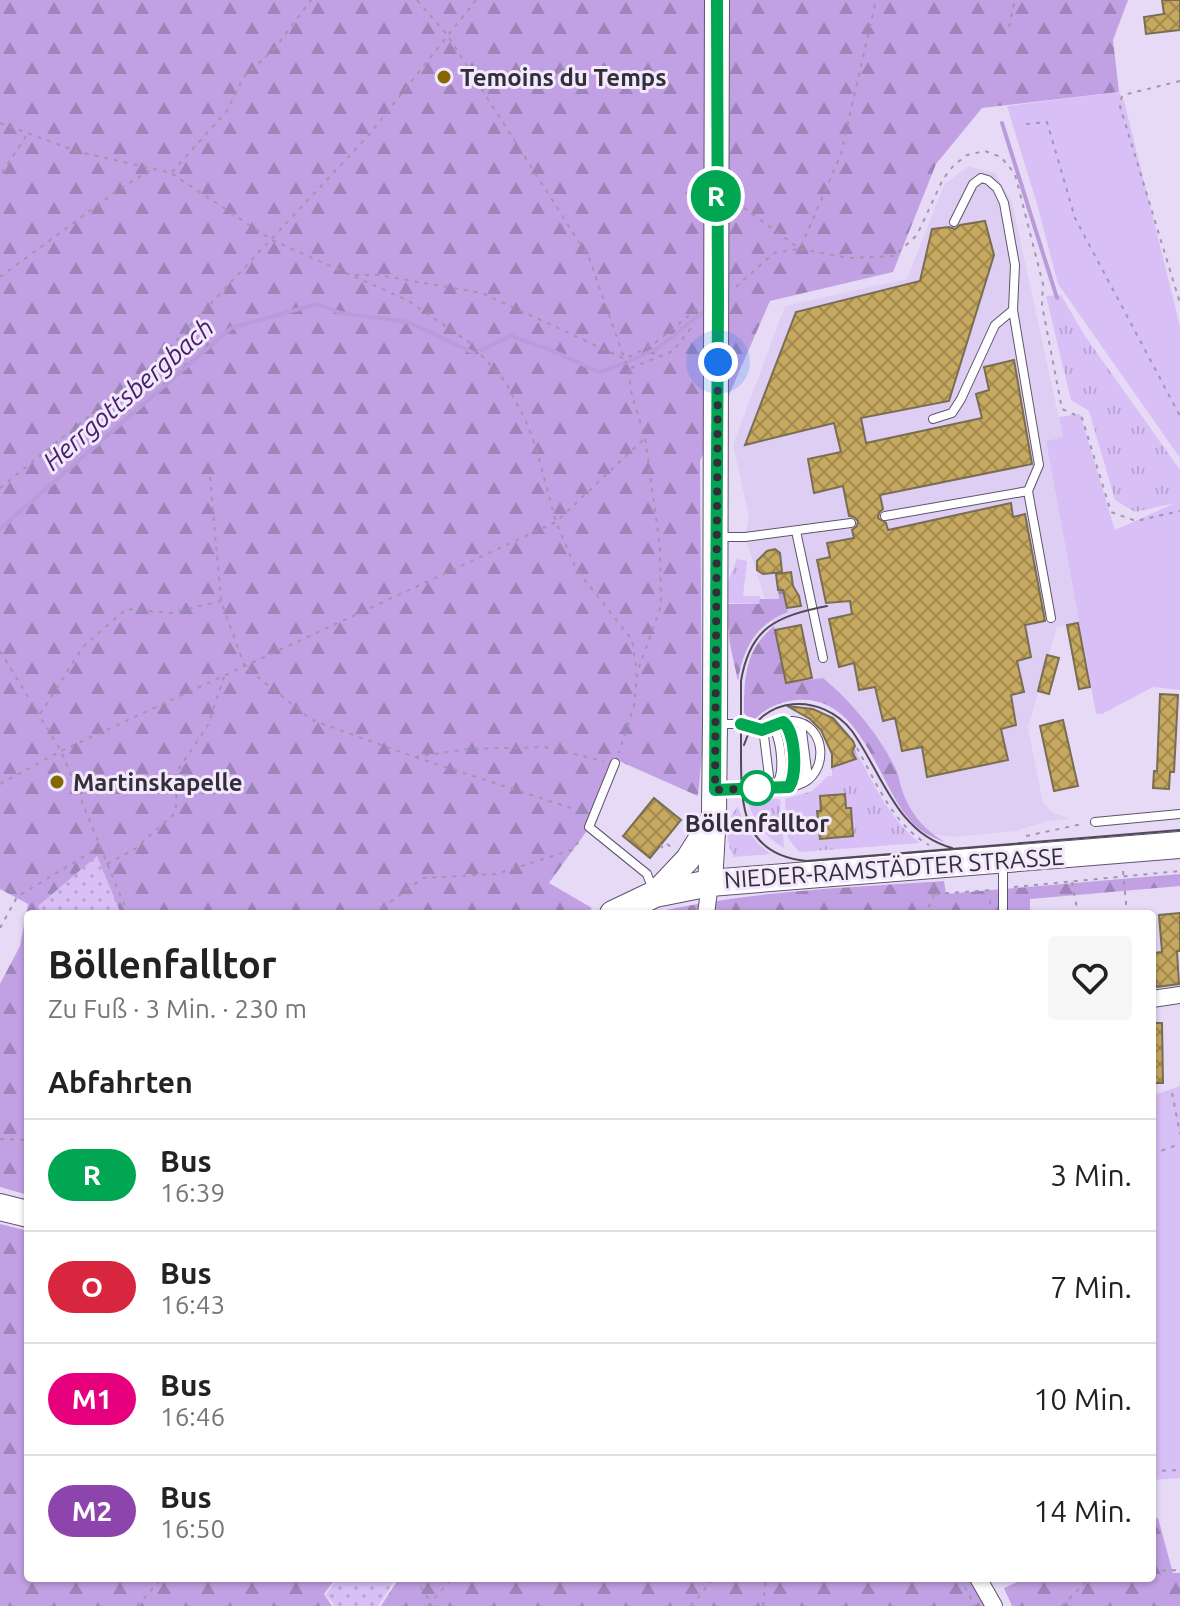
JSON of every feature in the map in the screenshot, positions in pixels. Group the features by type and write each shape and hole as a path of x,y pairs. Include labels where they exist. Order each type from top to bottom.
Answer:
{"main road":[{"path":"710,883 715,790 717,0"},
{"path":"655,894 700,844 714,814"},
{"name":"NIEDER-RAMSTÄDTER STRASSE","path":"621,910 655,894 710,883 930,856 1122,863 1180,845"},
{"path":"0,1207 24,1213"}],"street":[{"path":"707,910 710,883"},
{"path":"1156,998 1180,995"},
{"path":"980,1582 994,1606"}],"lane":[{"path":"954,222 973,184 981,178 997,188 1004,203 1015,265 1013,310 1039,465 1028,491 1051,618"},
{"path":"933,419 952,413 995,325 1013,310"},
{"path":"885,516 1028,491"},
{"path":"716,537 851,523"},
{"path":"796,531 823,658"},
{"path":"715,790 789,787 805,782 817,770 822,750 816,737 801,723 783,722 756,730"},
{"path":"783,722 789,726 795,774 789,787"},
{"path":"801,723 807,770 805,782"},
{"path":"715,724 744,724 764,736 769,774 765,782 756,788"},
{"path":"769,728 775,730 777,737 781,776 774,788"},
{"path":"615,763 589,827 647,874 655,894"},
{"path":"1095,822 1180,814"},
{"path":"1002,860 1003,910"}],"path":[{"path":"171,173 227,111 243,78 275,48 311,0"},
{"path":"417,0 448,36 589,258 625,359 632,396 645,437 660,547 661,606 637,673"},
{"path":"0,488 155,363 368,136 476,0"},
{"path":"800,249 841,154 876,0"},
{"path":"1009,27 1015,0"},
{"path":"1180,81 1123,95 1119,103 1180,303"},
{"path":"1026,124 1047,122 1075,218 1180,416"},
{"path":"0,123 76,151 171,173 272,240 407,300 469,342 505,381 536,447 556,522 576,569 632,640 637,673 634,706 615,763 544,747 467,749 415,757"},
{"path":"2,173 28,133"},
{"path":"628,369 673,351 689,329 718,300 774,253 800,249 849,258 894,256 917,235 943,179 954,165 967,155 985,151 1001,157 1015,174 1043,284 1042,305 1062,409 1082,418 1111,512 1136,521 1180,511"},
{"path":"0,277 121,188 154,169"},
{"path":"716,187 800,249"},
{"path":"352,275 378,275 482,293 625,359"},
{"path":"625,359 655,343 718,300"},
{"path":"0,784 61,751 556,522 645,437"},
{"path":"210,477 221,601 245,667 312,720 593,815"},
{"path":"39,715 83,647 126,609 171,613 221,601"},
{"path":"0,651 61,751 126,910"},
{"path":"107,864 135,849 173,815 177,803 175,784 178,770 208,725 224,676"},
{"path":"857,748 901,823 930,856 935,894 925,910"},
{"path":"1020,837 1095,822"},
{"path":"379,910 423,878 496,874 572,850 589,827"},
{"path":"660,845 663,848 667,844 672,848"},
{"path":"0,928 17,897 100,846"},
{"path":"1122,863 1127,910"},
{"path":"1003,888 1072,881 1122,863 1180,871"},
{"path":"1072,881 1077,910"},
{"path":"935,894 994,889 988,910"},
{"path":"1172,1093 1180,1134"},
{"path":"0,1139 24,1140"},
{"path":"1156,1153 1180,1144"},
{"path":"1156,1471 1180,1470"},
{"path":"1156,1571 1180,1570"},
{"path":"137,1606 158,1582"},
{"path":"418,1582 430,1605 449,1582"},
{"path":"691,1606 711,1582"},
{"path":"763,1606 766,1582"},
{"path":"962,1582 975,1606"},
{"path":"1062,1606 1086,1582"}],"shaded area":[{"path":"968,166 995,173 1012,202 1063,437 1046,441 1079,623 1057,627 1028,728 1043,803 1053,813 1071,819 1047,821 1015,831 954,837 930,834 917,822 902,791 897,772 812,678 786,683 775,630 745,537 749,517 733,445 785,306 907,279 944,185"}],"green space":[{"path":"0,0 1128,0 1113,40 1119,92 982,108 936,164 893,272 770,301 700,461 702,753 698,796 619,761 591,825 549,883 592,908 590,910 27,910 28,904 0,889"},
{"path":"1119,92 1124,101 1180,326 1180,458 1058,284 1007,106"},
{"path":"1061,295 1085,336 1180,470 1180,502 1135,512 1115,500 1089,411 1071,400 1046,296"},
{"path":"1080,414 1115,530 1180,501 1180,690 1153,687 1102,714 1096,714 1046,441 1063,437 1059,417"},
{"path":"737,559 747,561 743,596 760,596 760,604 726,603 728,581"},
{"path":"778,590 783,590 788,612 759,630 743,658 738,681 726,604 759,604 760,599 779,599"},
{"path":"774,626 786,683 823,678 844,697 883,746 914,814 930,832 945,842 925,833 909,819 852,725 836,711 818,702 796,700 772,707 753,722 744,713 748,665 757,645"},
{"path":"854,748 899,823 920,843 799,852 788,838 785,799 812,791 832,776 832,767 855,759 851,751","holes":["845,794 846,808 851,808 853,835 820,839 817,812 821,811 820,796"]},
{"path":"755,799 756,804 766,804 766,799 780,799 784,848 757,823 748,801"},
{"path":"738,807 750,834 771,854 734,857 728,831"},
{"path":"97,856 119,910 40,910 38,906"},
{"path":"1180,874 1180,886 1030,899 1030,910 666,910 758,895 944,881 946,894"},
{"path":"24,925 24,1194 0,1187 0,984 20,946"},
{"path":"1180,1086 1180,1478 1156,1480 1156,1095"},
{"path":"0,1224 24,1230 24,1582 333,1582 324,1594 332,1606 0,1606"},
{"path":"1156,1519 1173,1573 1180,1573 1180,1606 1012,1606 1004,1588 1017,1582 1156,1582"},
{"path":"334,1582 393,1582 378,1606 335,1606 326,1595"},
{"path":"396,1582 972,1582 987,1606 381,1606"}],"building":[{"path":"1162,0 1180,0 1180,30 1146,34 1144,17 1164,14"},
{"path":"985,221 994,255 949,401 861,418 866,443 982,418 976,394 989,390 984,367 1014,360 1032,464 880,495 883,509 878,518 886,523 888,530 1011,503 1013,517 1025,514 1045,621 1025,625 1031,657 1017,661 1024,692 1011,695 1016,725 1001,729 1008,760 927,777 922,747 902,751 895,718 883,721 875,687 859,690 854,663 839,667 829,619 852,614 850,601 826,603 817,560 830,557 827,543 854,538 852,530 858,521 849,516 843,486 814,493 808,459 841,452 834,423 745,445 796,312 920,281 932,229 955,229 960,225"},
{"path":"775,549 780,553 782,572 763,574 757,570 757,561 767,551"},
{"path":"791,572 801,606 787,608 783,590 778,590 776,574"},
{"path":"1078,623 1090,687 1079,689 1067,625"},
{"path":"801,625 812,678 786,683 775,630"},
{"path":"1047,655 1059,658 1049,694 1038,691"},
{"path":"1160,694 1178,695 1174,772 1170,772 1169,789 1153,788 1154,771 1157,771"},
{"path":"787,706 813,709 833,718 853,741 855,746 852,752 856,759 832,767 832,754 821,730 810,719"},
{"path":"1063,720 1078,786 1054,791 1040,726"},
{"path":"845,794 846,808 851,808 853,836 820,839 817,811 821,811 820,796"},
{"path":"654,798 681,820 650,858 623,836"},
{"path":"1180,913 1180,951 1177,951 1179,984 1156,987 1156,953 1162,952 1159,915"},
{"path":"1156,1023 1162,1023 1163,1083 1156,1083"}],"waterway":[{"path":"1002,123 1057,298"},
{"name":"Herrgottsbergbach","path":"0,529 231,328 317,304 341,313 408,322 474,353"},
{"name":"Herrgottsbergbach","path":"627,362 658,348 708,308"},
{"name":"Herrgottsbergbach","path":"481,350 511,336 599,372 625,363"}],"tram line":[{"path":"827,606 794,614 769,627 759,636 745,663 741,681 742,792 750,824 757,838 769,849 785,857 806,861 1180,830"},
{"path":"744,745 752,728 763,716 777,708 793,704 825,710 852,731 904,815 917,829 952,848"}],"bus line":[{"name":"R","path":"717,0 715,790 789,787 795,774 788,724 783,722 762,730 741,724"}],"place":[{"name":"Temoins du Temps","path":"444,77"},
{"name":"Martinskapelle","path":"57,782"},
{"name":"Böllenfalltor","path":"757,788"}],"route":[{"path":"718,362 715,790 757,788"}]}
